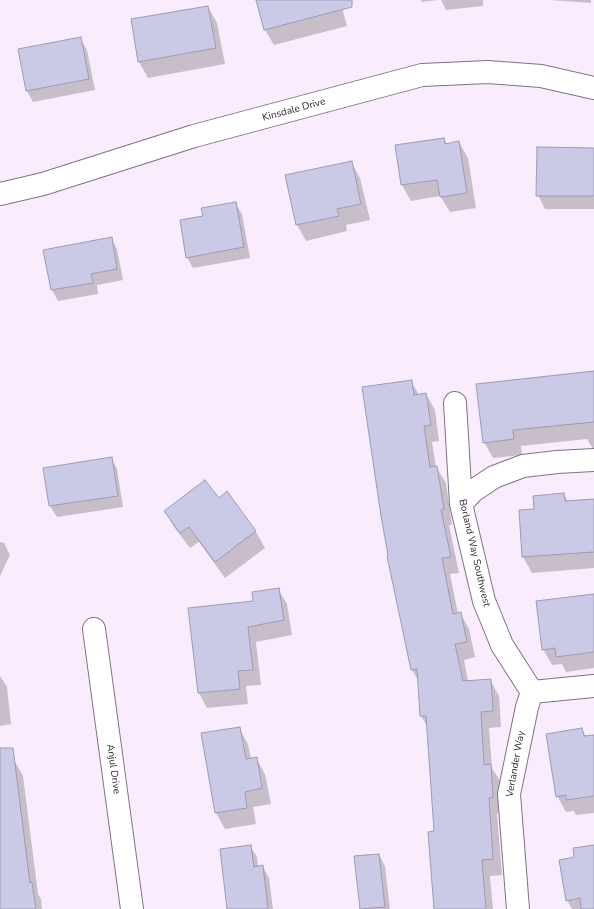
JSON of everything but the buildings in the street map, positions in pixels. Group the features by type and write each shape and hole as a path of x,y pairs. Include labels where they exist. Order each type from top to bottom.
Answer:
{"street":[{"name":"Kinsdale Drive","path":"0,194 43,184 194,136 422,75 496,72 541,76 594,88"},
{"name":"Borland Way Southwest","path":"455,403 461,504 484,601 502,645 532,692"},
{"path":"461,504 473,491 494,477 523,466 594,460"},
{"name":"Anjul Drive","path":"94,629 132,909"},
{"path":"532,692 594,686"},
{"name":"Verlander Way","path":"518,909 509,794 527,707 532,692"}]}
